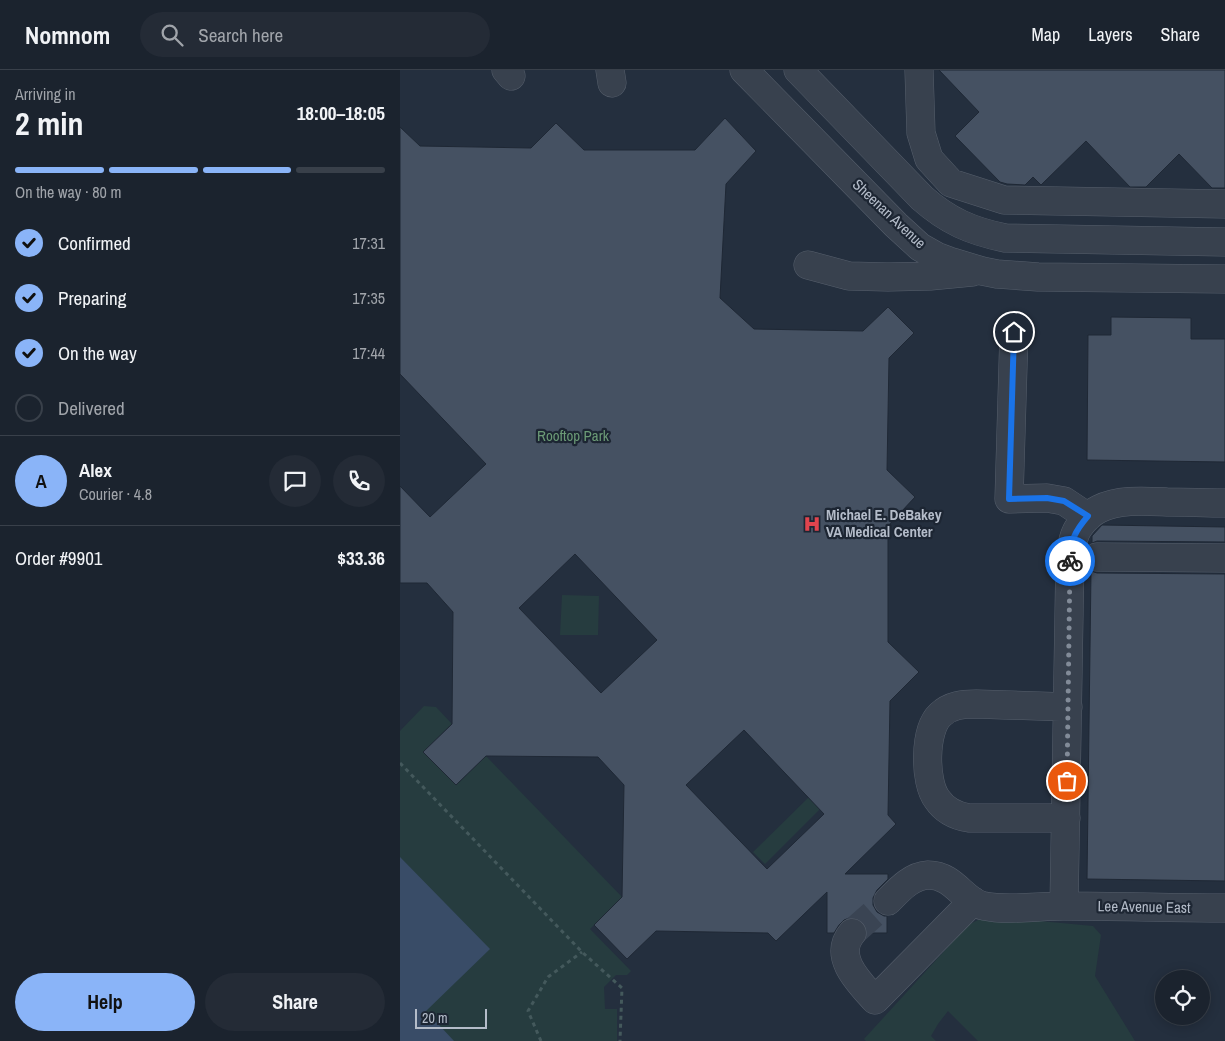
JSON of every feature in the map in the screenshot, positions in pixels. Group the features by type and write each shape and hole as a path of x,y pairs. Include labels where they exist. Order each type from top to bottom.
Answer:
{"street":[{"name":"Sheenan Avenue","path":"744,70 896,225 920,247 936,256 982,271 998,274 1038,277 1225,279"},
{"path":"798,70 922,198 939,212 968,228 1005,238 1225,242"},
{"path":"919,70 922,133 929,159 951,183 1004,200 1225,204"},
{"path":"808,265 848,276 930,276 982,271"},
{"path":"1014,332 1009,499 1047,498 1064,501 1093,513"},
{"path":"1064,906 1070,556 1073,540 1078,528 1093,513 1108,505 1142,501 1225,503"},
{"path":"1097,557 1225,558"},
{"path":"1066,818 969,818 960,816 946,809 932,792 929,780 928,758 929,742 935,721 940,714 955,706 976,704 1068,707"},
{"path":"852,933 846,945 846,962 875,1000 973,901 944,878 928,875 912,880 888,901"},
{"name":"Lee Avenue East","path":"973,901 982,906 1002,907 1225,908"}],"path":[{"path":"400,763 582,952 622,988 620,1041"},
{"path":"541,1041 528,1011 548,977 582,952"}],"green space":[{"path":"562,595 599,596 598,635 560,635"},
{"path":"424,706 436,707 452,724 423,752 456,785 486,756 622,897 590,929 631,971 627,975 616,975 604,987 605,1009 617,1009 617,1041 400,1041 400,731"},
{"path":"809,797 820,809 765,864 753,852"},
{"path":"986,916 1093,926 1101,935 1095,976 1135,1041 978,1041 948,1011 931,1036 936,1041 866,1041 864,1039 968,925"}],"water":[{"path":"400,857 490,949 426,1011 454,1041 400,1041"}],"building":[{"path":"939,70 1225,70 1225,188 1212,188 1179,154 1146,187 1130,187 1086,141 1041,185 1033,177 1025,185 1000,182 955,136 979,112"},
{"name":"Michael E. DeBakey VA Medical Center","path":"725,118 756,151 726,184 720,298 754,329 863,331 888,307 914,333 889,358 887,470 915,497 888,526 888,642 919,672 890,701 888,815 896,824 845,874 888,874 888,879 877,890 873,898 873,905 877,912 887,916 887,933 868,933 866,926 860,920 852,917 844,920 834,933 827,933 827,892 776,941 768,933 656,931 627,959 594,925 622,897 624,785 598,757 486,756 456,785 423,752 452,724 453,612 427,583 400,583 400,486 430,517 486,464 400,374 400,127 420,146 531,148 556,123 584,150 695,150","holes":["575,554 657,640 601,693 519,608","744,730 824,814 767,869 686,785"]},
{"path":"1111,317 1191,318 1191,339 1225,339 1225,462 1087,460 1088,335 1111,335"},
{"path":"1102,525 1225,527 1225,542 1097,541 1092,543 1092,536"},
{"path":"1091,571 1097,573 1225,574 1225,881 1087,879"}],"tunnel":[{"path":"852,933 888,901"}],"way so far":[{"path":"1067,781 1070,561"}],"place":[{"name":"Michael E. DeBakey VA Medical Center","path":"812,524"}],"route":[{"path":"1014,332 1009,499 1047,498 1064,501 1088,516 1078,528 1073,540 1070,561"}],"park label":[{"name":"Rooftop Park","path":"573,436"}]}
